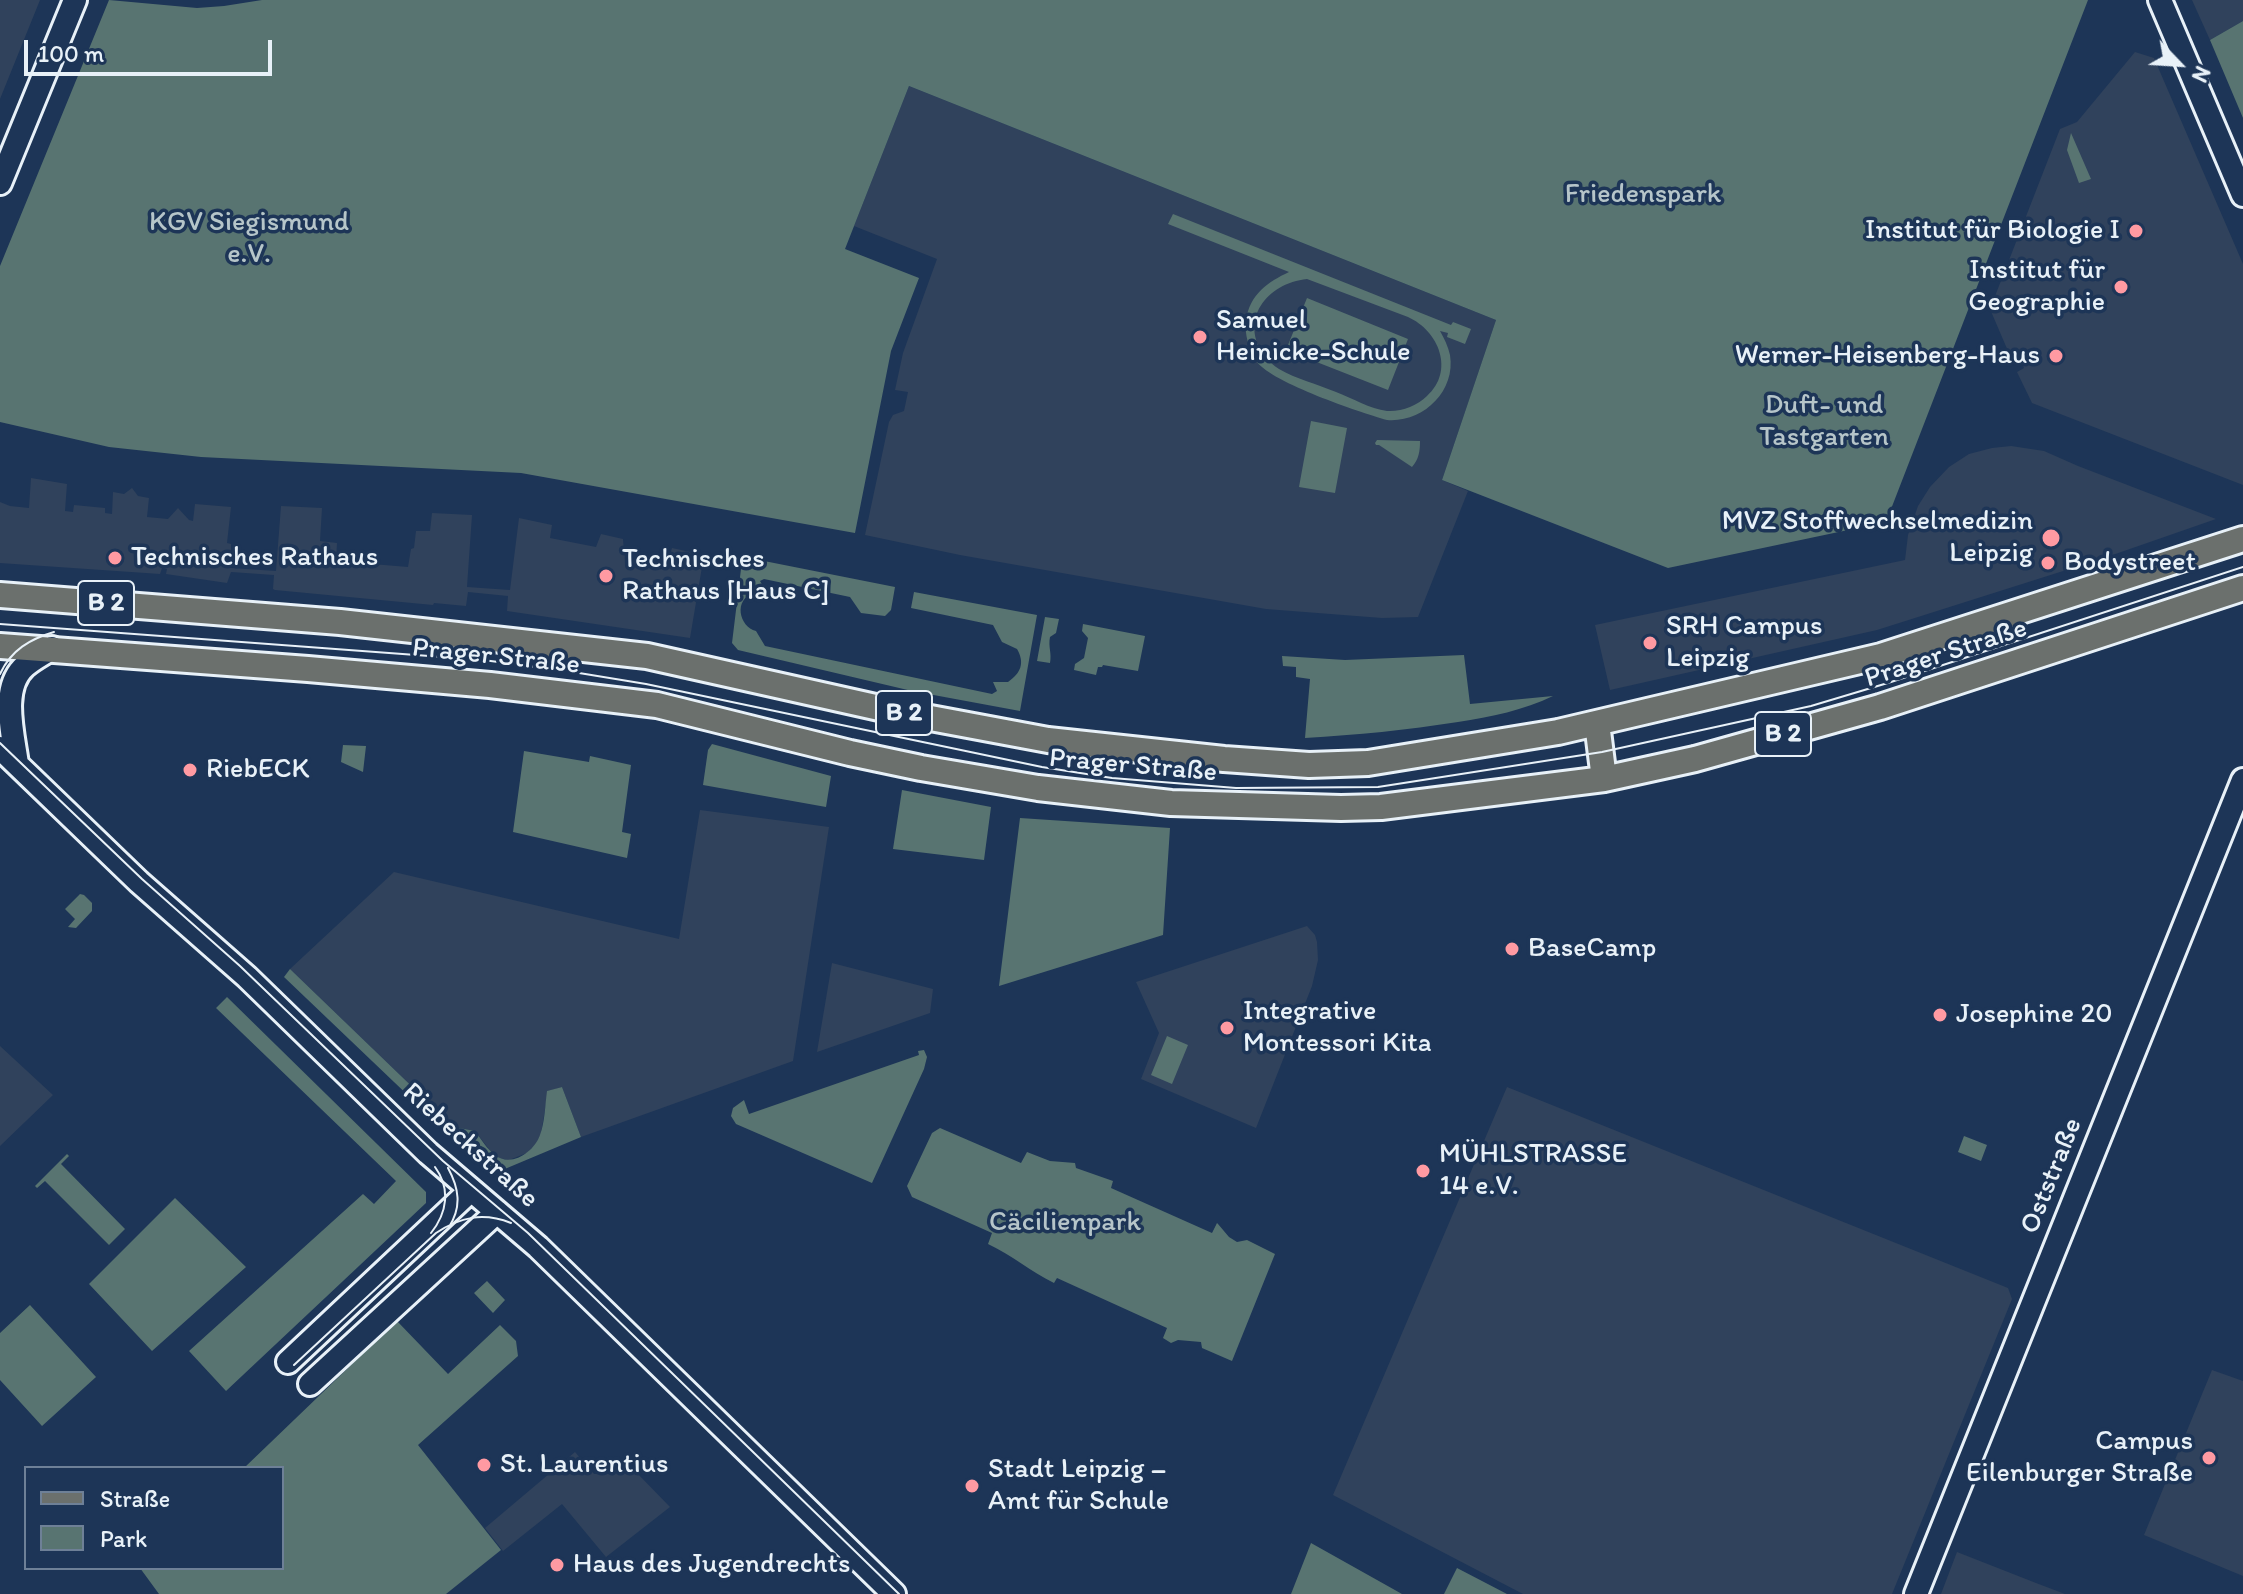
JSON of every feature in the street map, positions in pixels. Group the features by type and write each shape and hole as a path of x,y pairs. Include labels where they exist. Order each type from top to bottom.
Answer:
{"main road":[{"name":"Prager Straße","path":"0,595 340,622 647,656 893,711 1048,740 1309,765 1368,763 1491,744 1597,723 1881,656 2243,539"},
{"name":"Prager Straße","path":"0,646 490,685 657,705 921,768 1026,786 1171,803 1381,807 1604,779 1695,759 1880,707 2243,588"},
{"path":"1597,723 1604,779"}],"street":[{"path":"0,183 75,0"},
{"path":"2160,0 2243,195"},
{"path":"8,756 12,686 25,665 52,648"},
{"name":"Riebeckstraße","path":"8,756 139,882 247,977 428,1153 538,1247 894,1594"},
{"name":"Oststraße","path":"1916,1594 2243,780"},
{"path":"288,1362 470,1191"},
{"path":"310,1384 497,1212"}],"shaded area":[{"path":"0,0 40,0 0,99"},
{"path":"2192,0 2243,0 2243,21 2210,40"},
{"name":"Institut für Geographie","path":"2135,52 2154,58 2243,264 2243,485 2032,403 2017,372 2024,368 2022,362 2014,365 1990,309 2060,129 2077,122"},
{"name":"Samuel Heinicke-Schule","path":"909,86 1496,320 1442,480 1468,491 1418,617 1382,618 1266,609 960,555 865,535 889,422 893,415 904,411 908,392 895,390 903,353 937,259 854,226"},
{"path":"2011,446 2044,451 2216,519 1877,630 1610,690 1595,625 1905,560 1908,535 1918,506 1930,487 1949,467 1969,454"},
{"name":"Technisches Rathaus","path":"31,478 67,484 65,511 73,512 74,505 105,508 105,513 112,514 113,492 124,494 132,488 138,496 149,498 147,517 168,519 178,508 193,521 195,504 231,507 227,543 231,544 231,568 276,571 281,506 322,508 320,541 337,543 336,561 408,567 416,531 430,531 432,513 472,515 467,587 510,590 519,518 552,525 550,538 596,547 601,534 623,539 624,552 668,561 672,548 704,555 690,638 507,611 508,596 468,592 466,606 433,605 275,590 274,575 231,572 227,583 166,574 167,569 162,568 160,574 0,563 0,502 29,508"},
{"path":"700,810 829,827 793,1061 581,1137 562,1087 548,1091 541,1134 536,1144 527,1153 509,1160 492,1153 475,1131 454,1127 290,969 394,872 679,939"},
{"name":"Integrative Montessori Kita","path":"1307,926 1317,942 1318,960 1312,986 1256,1128 1141,1079 1159,1033 1136,982"},
{"path":"832,963 933,989 930,1013 817,1052"},
{"path":"0,1046 53,1095 0,1146"},
{"path":"1507,1087 2008,1288 2012,1299 1892,1594 1523,1594 1333,1495"},
{"name":"Campus Eilenburger Straße","path":"2212,1370 2243,1381 2243,1576 2144,1535"},
{"path":"575,1452 594,1474 636,1472 670,1507 606,1557 562,1504 503,1551 485,1528"},
{"path":"1957,1552 2036,1583 2065,1594 1941,1594"}],"green space":[{"path":"109,0 197,8 262,0 2088,0 1886,522 1668,568 1442,480 1496,320 909,86 845,249 919,278 891,351 855,533 521,473 201,457 109,447 0,422 0,266"},
{"path":"2243,21 2243,118 2210,40"},
{"path":"2071,133 2091,179 2079,183 2067,150"},
{"path":"1173,214 1451,325 1453,322 1471,329 1465,344 1440,331 1449,352 1450,369 1442,393 1424,411 1400,420 1387,420 1280,379 1257,362 1249,347 1246,320 1251,303 1261,290 1289,272 1168,224","holes":["1307,279 1419,323 1435,342 1440,352 1440,375 1423,400 1408,408 1392,411 1368,406 1279,369 1265,357 1257,343 1255,330 1256,317 1269,296 1293,282"]},
{"path":"1307,298 1408,339 1388,390 1286,350"},
{"path":"1311,421 1347,428 1335,493 1299,487"},
{"path":"1377,440 1420,441 1416,461 1412,467 1376,445"},
{"path":"754,559 895,587 891,610 885,616 861,613 850,597 764,579 760,581 767,593 747,596 741,613 742,619 756,631 765,646 992,694 997,691 993,682 1008,682 1019,671 1021,659 1017,649 1002,642 993,625 911,608 914,592 1037,615 1020,711 912,691 738,650 732,643 741,569"},
{"path":"1045,617 1059,619 1056,633 1050,637 1050,663 1037,661"},
{"path":"1083,624 1145,636 1138,671 1103,665 1098,667 1096,675 1074,670 1075,664 1084,658 1088,638 1082,631"},
{"path":"1464,655 1470,704 1553,696 1519,709 1470,720 1305,738 1310,679 1296,677 1296,667 1283,666 1282,656 1345,660"},
{"path":"712,744 831,776 826,807 703,785 708,750"},
{"path":"343,745 366,746 363,772 341,762"},
{"path":"524,751 589,762 590,756 631,765 622,832 631,834 627,858 513,832"},
{"path":"902,790 991,807 984,860 893,849"},
{"path":"1020,818 1170,828 1163,935 999,986"},
{"path":"80,894 92,903 92,911 76,928 68,927 75,919 65,909"},
{"path":"290,969 454,1127 475,1131 501,1159 515,1159 533,1147 542,1130 547,1091 562,1087 581,1137 500,1171 482,1166 284,977"},
{"path":"227,997 426,1192 426,1203 226,1391 189,1351 363,1194 374,1204 396,1181 216,1008"},
{"path":"1167,1036 1188,1045 1172,1084 1151,1075"},
{"path":"924,1050 927,1057 924,1069 872,1183 736,1124 731,1116 733,1108 744,1100 749,1114 919,1055 918,1051"},
{"name":"Cäcilienpark","path":"940,1128 1021,1163 1027,1152 1050,1161 1075,1163 1076,1168 1113,1181 1111,1188 1212,1233 1217,1223 1237,1242 1247,1240 1275,1254 1232,1361 1202,1348 1201,1342 1178,1340 1171,1343 1163,1338 1167,1328 1057,1278 1054,1283 988,1244 992,1233 912,1197 907,1186 932,1133"},
{"path":"1964,1136 1987,1145 1981,1161 1958,1152"},
{"path":"67,1154 69,1156 61,1164 125,1229 109,1245 45,1181 37,1188 35,1186"},
{"path":"175,1198 246,1267 152,1351 89,1284"},
{"path":"487,1281 505,1300 493,1313 474,1293"},
{"path":"30,1305 96,1377 42,1426 0,1380 0,1333"},
{"path":"397,1321 448,1374 500,1325 516,1341 518,1356 418,1445 501,1550 446,1594 159,1594 141,1570 284,1570 284,1466 246,1466"},
{"path":"1311,1543 1402,1594 1291,1594"},
{"path":"1457,1568 1507,1594 1444,1594"}],"tram line":[{"path":"0,624 483,660 567,671 646,684 1042,767 1112,778 1236,788 1378,787 1602,752 1811,706 2243,567"},
{"path":"0,674 22,647 54,632"},
{"path":"0,743 142,879 240,966 443,1161 528,1233 899,1594"},
{"path":"431,1233 441,1217 445,1201 443,1184 435,1167"},
{"path":"448,1168 458,1198 449,1227"},
{"path":"294,1365 436,1233 472,1218 491,1218 511,1223"}],"place":[{"name":"Institut für Biologie I","path":"2136,231"},
{"name":"Institut für Geographie","path":"2121,287"},
{"name":"Samuel Heinicke-Schule","path":"1200,337"},
{"name":"Werner-Heisenberg-Haus","path":"2056,356"},
{"name":"MVZ Stoffwechselmedizin Leipzig","path":"2051,538"},
{"name":"Technisches Rathaus","path":"115,558"},
{"name":"Bodystreet","path":"2048,563"},
{"name":"Technisches Rathaus [Haus C]","path":"606,576"},
{"name":"SRH Campus Leipzig","path":"1650,643"},
{"name":"RiebECK","path":"190,770"},
{"name":"BaseCamp","path":"1512,949"},
{"name":"Josephine 20","path":"1940,1015"},
{"name":"Integrative Montessori Kita","path":"1227,1028"},
{"name":"MÜHLSTRASSE 14 e.V.","path":"1423,1171"},
{"name":"Campus Eilenburger Straße","path":"2209,1458"},
{"name":"St. Laurentius","path":"484,1465"},
{"name":"Stadt Leipzig – Amt für Schule","path":"972,1486"},
{"name":"Haus des Jugendrechts","path":"557,1565"}],"park label":[{"name":"Friedenspark","path":"1643,195"},
{"name":"KGV Siegismund e.V.","path":"249,239"},
{"name":"Duft- und Tastgarten","path":"1824,422"}]}
